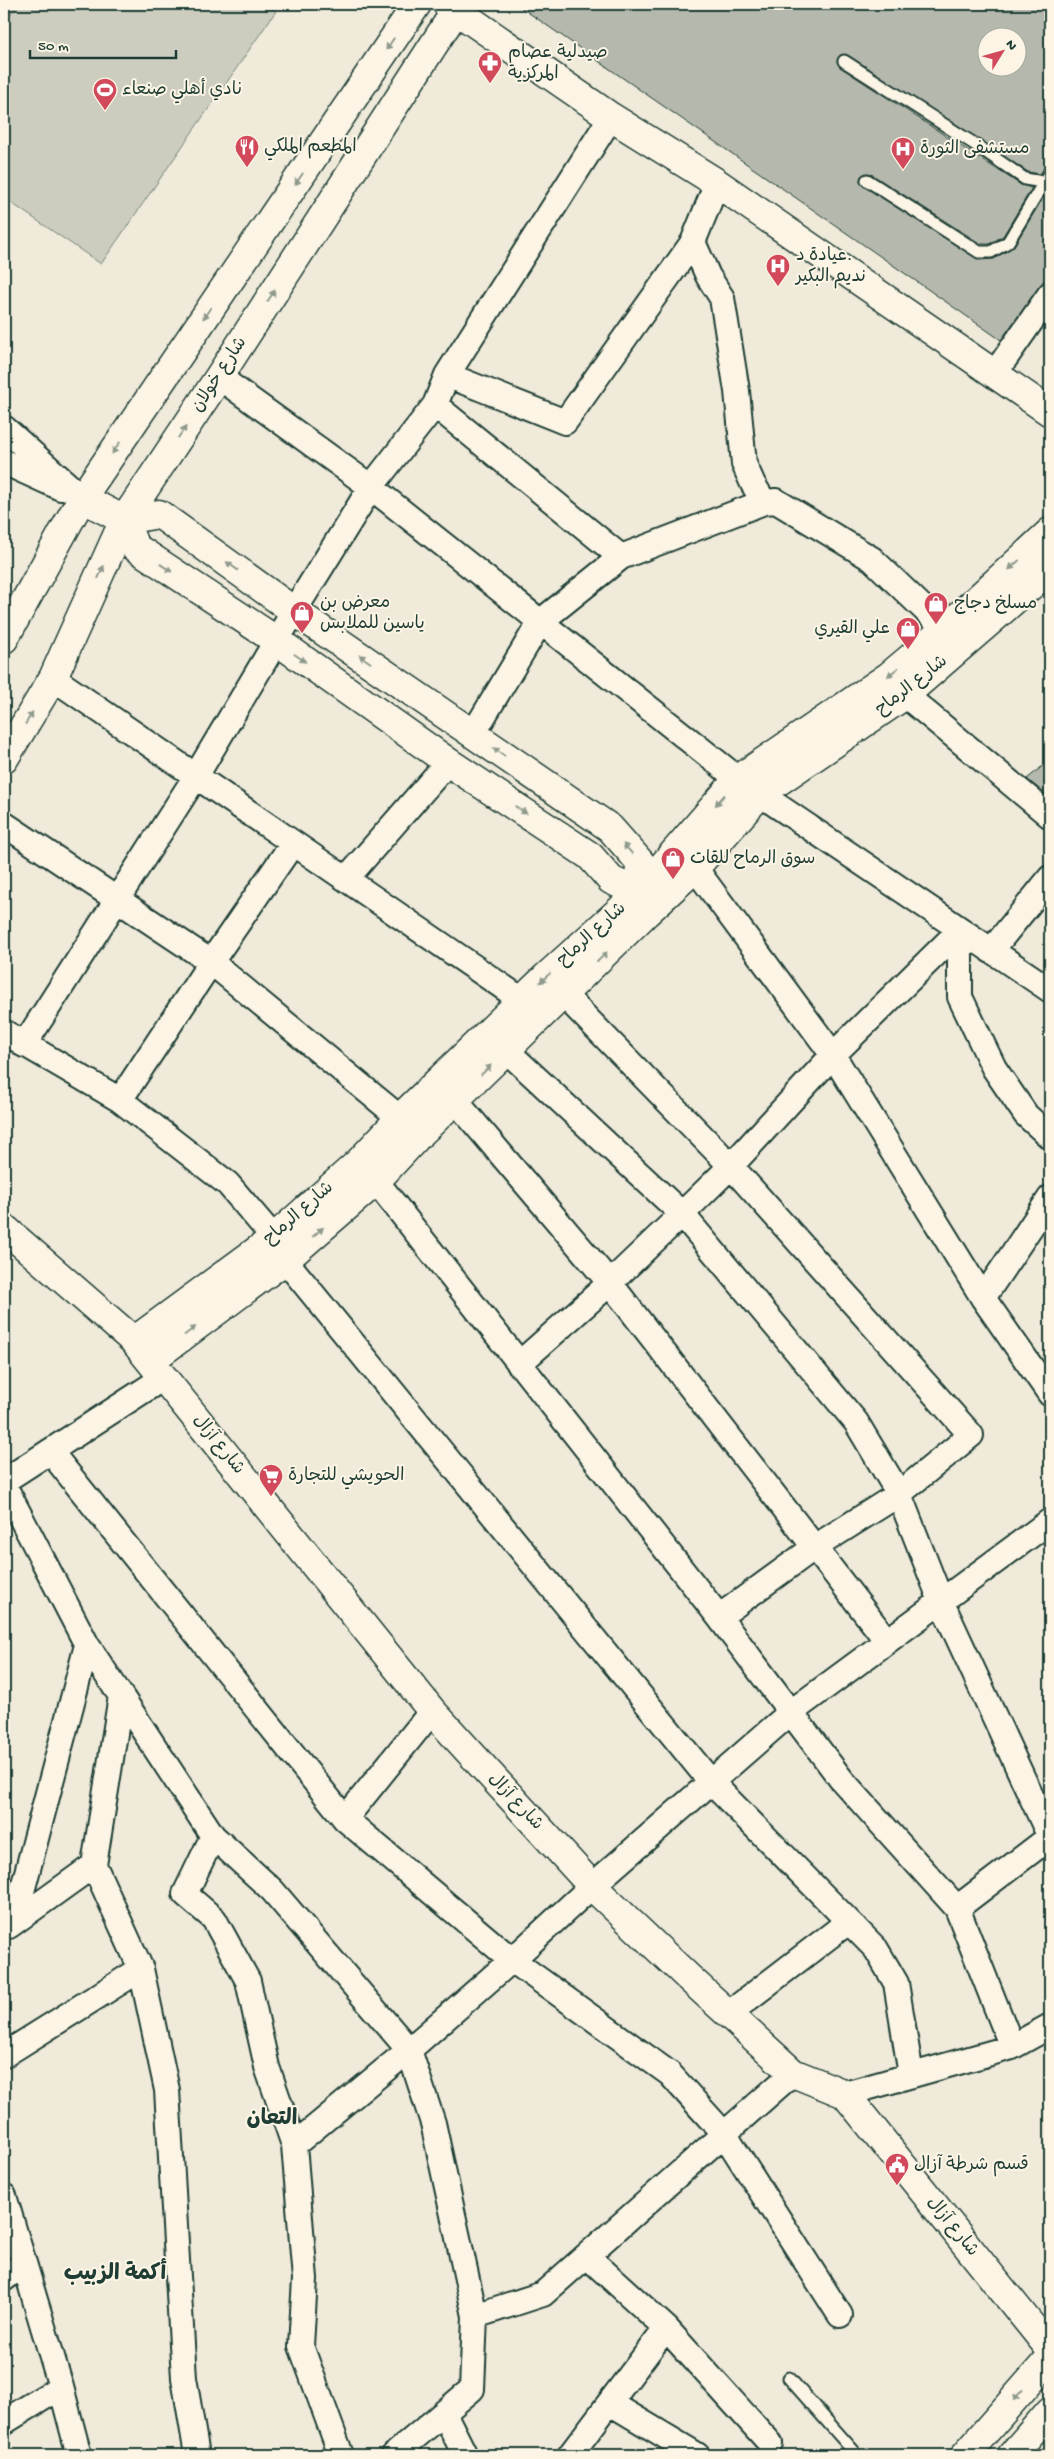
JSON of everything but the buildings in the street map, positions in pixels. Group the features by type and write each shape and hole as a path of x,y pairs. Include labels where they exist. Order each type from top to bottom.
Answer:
{"street":[{"path":"4,640 82,498 417,4"},
{"path":"454,6 611,117 717,184 996,373 1050,412"},
{"name":"شارع خولان","path":"4,759 53,678 124,520 220,377 454,6"},
{"path":"24,1045 196,776 294,611 371,487 435,405 447,375 611,117"},
{"path":"447,375 565,422 693,242 717,184"},
{"path":"693,242 708,276 722,298 737,391 744,464 764,502"},
{"path":"996,373 1050,294"},
{"path":"220,377 371,487 749,786 1050,990"},
{"path":"435,405 621,557"},
{"path":"4,428 82,498"},
{"path":"4,462 82,498 124,520 159,514 294,611 610,828 640,862 642,903"},
{"path":"473,734 540,622 621,557 764,502 776,501 872,560 945,629"},
{"path":"124,520 135,547 277,642 448,762 590,856 611,880 642,903"},
{"name":"شارع الرماح","path":"280,1249 358,1163 409,1127 455,1100 506,1050 533,1008 564,995 642,903 749,786 889,676 945,629 1050,532"},
{"name":"شارع الرماح","path":"149,1360 280,1249 376,1181 409,1127 642,903 695,868 749,786 906,695 1050,569"},
{"path":"53,678 533,1008"},
{"path":"906,695 1050,816"},
{"path":"346,879 448,762"},
{"path":"4,824 118,898 211,962 409,1127"},
{"path":"120,1100 211,962 293,843"},
{"path":"695,868 833,1055 983,1298 1049,1389"},
{"path":"991,950 1050,878"},
{"path":"519,1364 610,1283 731,1166 833,1055 960,930"},
{"path":"960,930 960,997 994,1068 1026,1115 1050,1137"},
{"path":"564,995 731,1166 972,1435 899,1494 815,1547 719,1617"},
{"path":"4,1032 120,1100 228,1184 711,1782 876,1949 896,1983 911,2076"},
{"path":"506,1050 682,1214 856,1422 899,1494 941,1601 1050,1837 957,1908"},
{"path":"455,1100 610,1283 887,1641"},
{"path":"376,1181 719,1617 840,1779 957,1908 1012,2047"},
{"path":"983,1298 1050,1198"},
{"name":"شارع آزال","path":"4,1228 149,1360 432,1711 592,1886 793,2073 845,2094 1050,2349"},
{"path":"4,1481 50,1451 149,1360"},
{"path":"50,1451 345,1819 512,1960 670,2074 725,2135 840,2315"},
{"path":"4,1485 87,1645 213,1836 272,1890 410,2050 433,2123 476,2316 472,2389 394,2455"},
{"path":"294,2145 410,2050 592,1886 790,1713 1050,1520"},
{"path":"9,1926 87,1645"},
{"path":"121,1696 94,1864 140,1969 166,2090 184,2378 197,2455"},
{"path":"345,1819 432,1711"},
{"path":"213,1836 185,1894 214,1918 248,1980 267,2067 294,2145 304,2279 301,2346 341,2455"},
{"path":"9,1926 94,1864"},
{"path":"728,2014 848,1922"},
{"path":"4,2055 140,1969"},
{"path":"845,2094 1012,2047 1050,2026"},
{"path":"476,2316 543,2294 793,2073"},
{"path":"4,2201 61,2387 79,2455"},
{"path":"587,2256 666,2328 770,2443"},
{"path":"4,2279 24,2263"},
{"path":"570,2455 666,2328"},
{"path":"965,2455 1050,2358"},
{"path":"4,2422 61,2387"},
{"path":"610,2403 697,2455"},
{"path":"1023,2452 1050,2411"},
{"path":"444,2412 465,2455"}],"lane":[{"path":"844,62 976,145 1025,179 1043,182"},
{"path":"867,180 979,252 991,252 1008,242 1050,172"},
{"path":"789,2378 857,2455"}],"shaded area":[{"name":"نادي أهلي صنعاء","path":"17,4 266,4 276,11 101,264 4,198 4,24"}],"place":[{"name":"صيدلية عصام المركزية","path":"490,84"},
{"name":"نادي أهلي صنعاء","path":"105,111"},
{"name":"المطعم الملكي","path":"247,168"},
{"name":"مستشفى الثورة","path":"903,170"},
{"name":"عيادة د. نديم البكير","path":"778,287"},
{"name":"مسلخ دجاج","path":"936,625"},
{"name":"معرض بن ياسين للملابس","path":"302,634"},
{"name":"علي القيري","path":"908,650"},
{"name":"سوق الرماح للقات","path":"673,880"},
{"name":"الحويشي للتجارة","path":"271,1497"},
{"name":"قسم شرطة آزال","path":"897,2186"}],"district":[{"name":"التعان","path":"272,2120"},
{"name":"أكمة الزبيب","path":"115,2275"}]}
